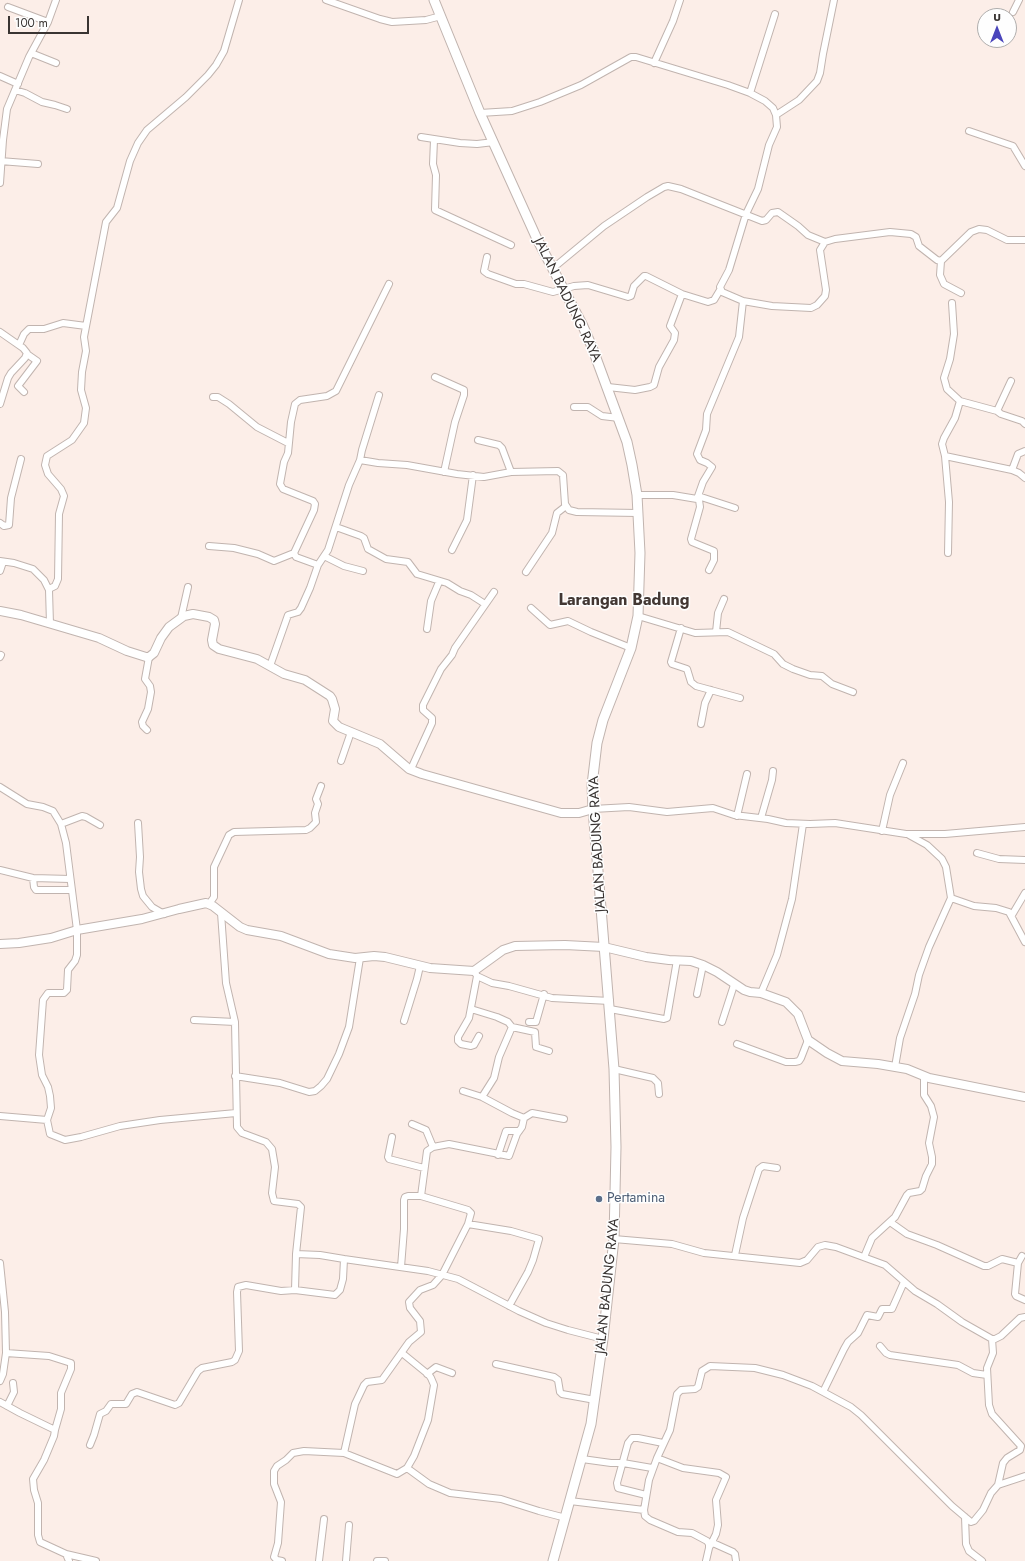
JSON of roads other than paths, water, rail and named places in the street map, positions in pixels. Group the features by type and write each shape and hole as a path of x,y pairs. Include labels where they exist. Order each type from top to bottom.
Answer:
{"main road":[{"name":"JALAN BADUNG RAYA","path":"434,0 480,113 537,239 585,330 608,387 629,449 637,495 640,553 638,616 631,648 621,677 609,703 599,735 593,772 593,809 614,1069 616,1147 614,1239 603,1339 591,1424 553,1561"}],"street":[{"path":"0,183 7,110 31,53 48,22 56,0"},
{"path":"49,589 55,586 58,579 59,514 64,496 61,489 48,474 45,465 47,456 72,440 84,423 86,408 81,390 82,372 86,352 84,337 103,246 104,227 117,208 130,161 138,143 147,130 186,97 216,65 224,50 239,0"},
{"path":"326,0 392,22 426,20 441,16"},
{"path":"654,63 673,21 680,0"},
{"path":"776,115 799,100 817,81 820,73 834,0"},
{"path":"8,7 48,22"},
{"path":"750,93 775,14"},
{"path":"31,53 56,63"},
{"path":"480,113 512,111 540,102 581,85 627,58 636,57 750,93 773,108 776,115 777,127 770,145 758,188 746,214 729,270 721,283 720,290 714,300 708,302 682,294 646,276 642,277 634,286 631,296 628,298 592,286 578,285 553,292 542,290 524,284 516,284 488,274 484,271 487,257"},
{"path":"0,76 25,93 42,102 55,104 67,109"},
{"path":"969,131 1013,146 1025,166"},
{"path":"420,137 434,140 477,144 494,142"},
{"path":"434,140 433,164 436,175 435,210 511,245"},
{"path":"1,161 38,164"},
{"path":"552,269 604,226 664,187 673,186 764,221 772,213 778,212 808,235 826,242"},
{"path":"961,293 944,284 940,275 941,261 971,232 979,229 987,230 1007,240 1025,240"},
{"path":"720,290 743,301 772,306 811,308 817,306 825,296 826,290 820,250 826,242 845,237 870,236 890,232 911,234 916,237 919,246 937,260 941,261"},
{"path":"209,546 234,548 258,554 274,561 294,553 315,507 313,502 281,488 280,481 288,453 288,443 296,402 300,400 327,396 336,391 389,284"},
{"path":"608,387 635,390 654,385 659,367 674,340 675,333 670,326 682,294"},
{"path":"709,570 714,560 714,551 692,542 691,539 700,507 699,500 697,498 703,482 712,467 700,460 697,454 706,430 707,414 739,337 743,301"},
{"path":"952,303 954,334 950,360 944,378 947,389 960,401 997,410 1001,414 1022,421 1025,424"},
{"path":"19,345 24,334 29,329 44,329 63,323 86,326"},
{"path":"0,332 19,345 26,351 27,354 37,361 18,386 24,392"},
{"path":"0,404 11,372 27,354"},
{"path":"435,377 464,390 454,422 444,472"},
{"path":"997,410 1011,381"},
{"path":"270,666 288,615 298,612 301,608 318,565 328,550 349,485 360,460 380,395"},
{"path":"213,397 218,397 257,427 288,443"},
{"path":"948,553 949,502 945,456 942,442 955,418 960,401"},
{"path":"574,407 588,407 602,416 619,418"},
{"path":"478,440 499,445 502,448 512,472"},
{"path":"1012,470 1018,454 1025,451"},
{"path":"945,456 1012,470 1025,478"},
{"path":"0,524 4,526 9,525 11,498 21,458"},
{"path":"360,460 407,465 444,472 484,477 512,472 560,471 562,475 566,506 569,510 577,512 638,513"},
{"path":"452,550 468,520 473,475"},
{"path":"637,495 673,495 697,498 735,508"},
{"path":"526,572 552,534 557,513 566,506"},
{"path":"336,527 362,536 366,541 368,549 386,559 408,562 417,574 447,584 471,595 485,604"},
{"path":"294,553 296,557 318,565"},
{"path":"324,556 344,566 363,571"},
{"path":"0,571 2,562 14,563 33,569 44,580 49,589 50,624"},
{"path":"427,629 431,601 439,582"},
{"path":"181,618 188,587"},
{"path":"411,769 432,723 432,718 423,710 423,705 441,669 494,592"},
{"path":"716,632 718,613 724,599"},
{"path":"531,608 550,625 568,621 631,648"},
{"path":"0,611 21,615 102,638 132,653 148,657 154,653 161,638 169,627 181,618 193,614 209,617 214,620 215,624 212,640 213,645 219,649 257,659 284,674 305,680 330,696 334,704 333,721 339,727 380,744 411,769 422,774 561,813 579,813 593,809 628,807 667,812 713,808 737,816 761,818 786,823 835,823 906,834 945,834 1025,827"},
{"path":"638,616 688,631 701,633 728,632 737,635 774,654 784,664 793,669 810,675 822,676 832,684 853,692"},
{"path":"681,628 671,662 672,664 687,669 691,682 696,686 740,698"},
{"path":"147,730 143,726 142,722 148,709 151,692 150,686 145,679 148,657"},
{"path":"701,724 705,703 711,690"},
{"path":"341,761 352,732"},
{"path":"882,831 890,795 903,763"},
{"path":"761,818 773,776 773,771"},
{"path":"737,816 747,774"},
{"path":"0,944 19,943 51,938 77,930 209,904 214,897 214,867 229,835 234,832 306,830 310,828 316,822 315,813 318,804 316,799 321,786"},
{"path":"0,787 27,804 43,807 53,811 61,824 66,843 77,930 76,959 68,970 67,990 64,993 48,994 44,996 42,1004 39,1056 42,1075 46,1081 50,1096 51,1108 47,1120 50,1134 65,1140 120,1126 160,1120 236,1113"},
{"path":"61,824 82,816 100,825"},
{"path":"138,823 141,890 143,896 152,907 164,914"},
{"path":"761,993 777,955 792,899 803,824"},
{"path":"895,1067 900,1038 915,994 919,975 929,947 951,898 946,867 942,859 927,845 906,834"},
{"path":"977,853 994,858 1025,860"},
{"path":"0,870 33,878 70,879"},
{"path":"33,878 34,887 36,890 72,890"},
{"path":"1012,915 1025,893"},
{"path":"951,898 974,906 1000,909 1009,912 1022,932 1025,942"},
{"path":"209,904 240,927 247,930 281,936 335,956 360,958 384,957 420,966 476,973 492,983 556,998 610,1005 664,1019 667,1018 677,960"},
{"path":"221,913 225,977 235,1022 237,1127 239,1131 266,1142 272,1149 275,1167 272,1192 274,1201 298,1204 301,1207 296,1254 295,1290"},
{"path":"479,1036 474,1045 471,1046 461,1044 458,1041 458,1037 471,1009 476,973 503,950 515,946 565,945 604,947 646,957 691,961 703,965 734,985 750,992 761,993 786,1002 798,1014 808,1040 842,1061 907,1069 924,1076 994,1092 1025,1097"},
{"path":"235,1076 280,1083 309,1092 321,1086 327,1079 340,1054 349,1027 360,958"},
{"path":"697,994 703,965"},
{"path":"404,1021 420,966"},
{"path":"722,1022 734,985"},
{"path":"529,1022 536,1022 544,994"},
{"path":"471,1009 497,1017 508,1022 512,1027 535,1032 536,1047 548,1051"},
{"path":"194,1020 235,1022"},
{"path":"482,1097 494,1078 498,1061 512,1027"},
{"path":"737,1044 786,1062 795,1062 801,1058 808,1040"},
{"path":"614,1069 654,1078 658,1083 658,1094"},
{"path":"864,1257 872,1238 890,1222 900,1210 909,1192 920,1191 922,1189 932,1164 932,1157 928,1143 934,1117 931,1106 924,1095 924,1076"},
{"path":"462,1091 482,1097 524,1118"},
{"path":"421,1196 426,1154 427,1151 433,1146 449,1144 460,1145 508,1156 511,1155 524,1118 532,1112 564,1119"},
{"path":"0,1116 47,1120"},
{"path":"412,1124 426,1130 433,1146"},
{"path":"498,1154 506,1131 519,1131"},
{"path":"392,1136 388,1157 389,1159 424,1168"},
{"path":"735,1255 743,1218 759,1168 763,1166 777,1168"},
{"path":"344,1453 355,1404 364,1385 367,1382 382,1380 409,1342 418,1336 421,1329 420,1322 408,1304 420,1290 433,1286 442,1275 468,1224 471,1213 468,1210 421,1196 405,1197 404,1229 400,1267"},
{"path":"890,1222 907,1234 984,1266 988,1266 999,1259 1018,1263"},
{"path":"468,1224 512,1230 539,1239 528,1272 509,1306"},
{"path":"614,1239 672,1244 700,1252 800,1263 807,1260 818,1247 836,1247 885,1265 914,1291 948,1311 962,1322 992,1339 1001,1336 1024,1316"},
{"path":"296,1254 320,1255 400,1267 458,1278 509,1306 553,1326 603,1339"},
{"path":"1022,1256 1018,1263 1015,1294 1016,1296 1025,1300"},
{"path":"90,1445 100,1414 106,1411 111,1404 126,1404 132,1394 137,1392 175,1405 179,1403 198,1371 202,1368 232,1362 235,1360 240,1351 238,1287 246,1285 281,1291 295,1290 333,1296 338,1294 342,1279 344,1259"},
{"path":"0,1263 6,1353 1,1365 3,1374 0,1381"},
{"path":"823,1392 848,1342 858,1333 867,1315 878,1317 882,1309 892,1309 904,1282"},
{"path":"736,1561 733,1552 711,1545 707,1541 692,1533 678,1532 650,1520 645,1516 644,1510 648,1480 671,1424 679,1391 698,1387 702,1371 710,1366 756,1368 783,1375 823,1392 861,1415 952,1506 971,1522 974,1521 984,1510 991,1493 998,1485 1003,1463 1006,1458 1020,1450 1021,1446 992,1414 989,1405 987,1375 988,1363 993,1353 992,1339"},
{"path":"880,1346 886,1354 958,1365 973,1373 987,1375"},
{"path":"282,1561 277,1560 274,1557 278,1543 281,1502 274,1484 274,1471 277,1466 293,1453 304,1451 344,1453 397,1474 407,1468 414,1456 428,1420 434,1385 432,1378 402,1352"},
{"path":"6,1353 49,1356 71,1363 61,1393 61,1409 54,1436 44,1460 35,1474 33,1484 38,1503 38,1535 40,1542 66,1554 96,1561"},
{"path":"496,1364 554,1377 558,1380 560,1392 562,1394 595,1400"},
{"path":"427,1374 436,1367 452,1372"},
{"path":"7,1406 14,1392 13,1382"},
{"path":"0,1402 55,1430"},
{"path":"646,1495 618,1488 628,1443 632,1438 638,1438 663,1443"},
{"path":"657,1458 684,1468 719,1473 726,1477 716,1500 718,1525 706,1561"},
{"path":"582,1459 623,1463 652,1468"},
{"path":"407,1468 429,1484 450,1493 501,1499 539,1512 566,1518"},
{"path":"998,1485 1025,1476"},
{"path":"570,1501 644,1510"},
{"path":"965,1517 966,1544 969,1551 982,1561"},
{"path":"319,1561 324,1519"},
{"path":"346,1561 348,1525"},
{"path":"66,1554 69,1561"},
{"path":"377,1561 385,1561"}],"place":[{"name":"Pertamina","path":"599,1199"}],"district":[{"name":"Larangan Badung","path":"624,601"}]}
